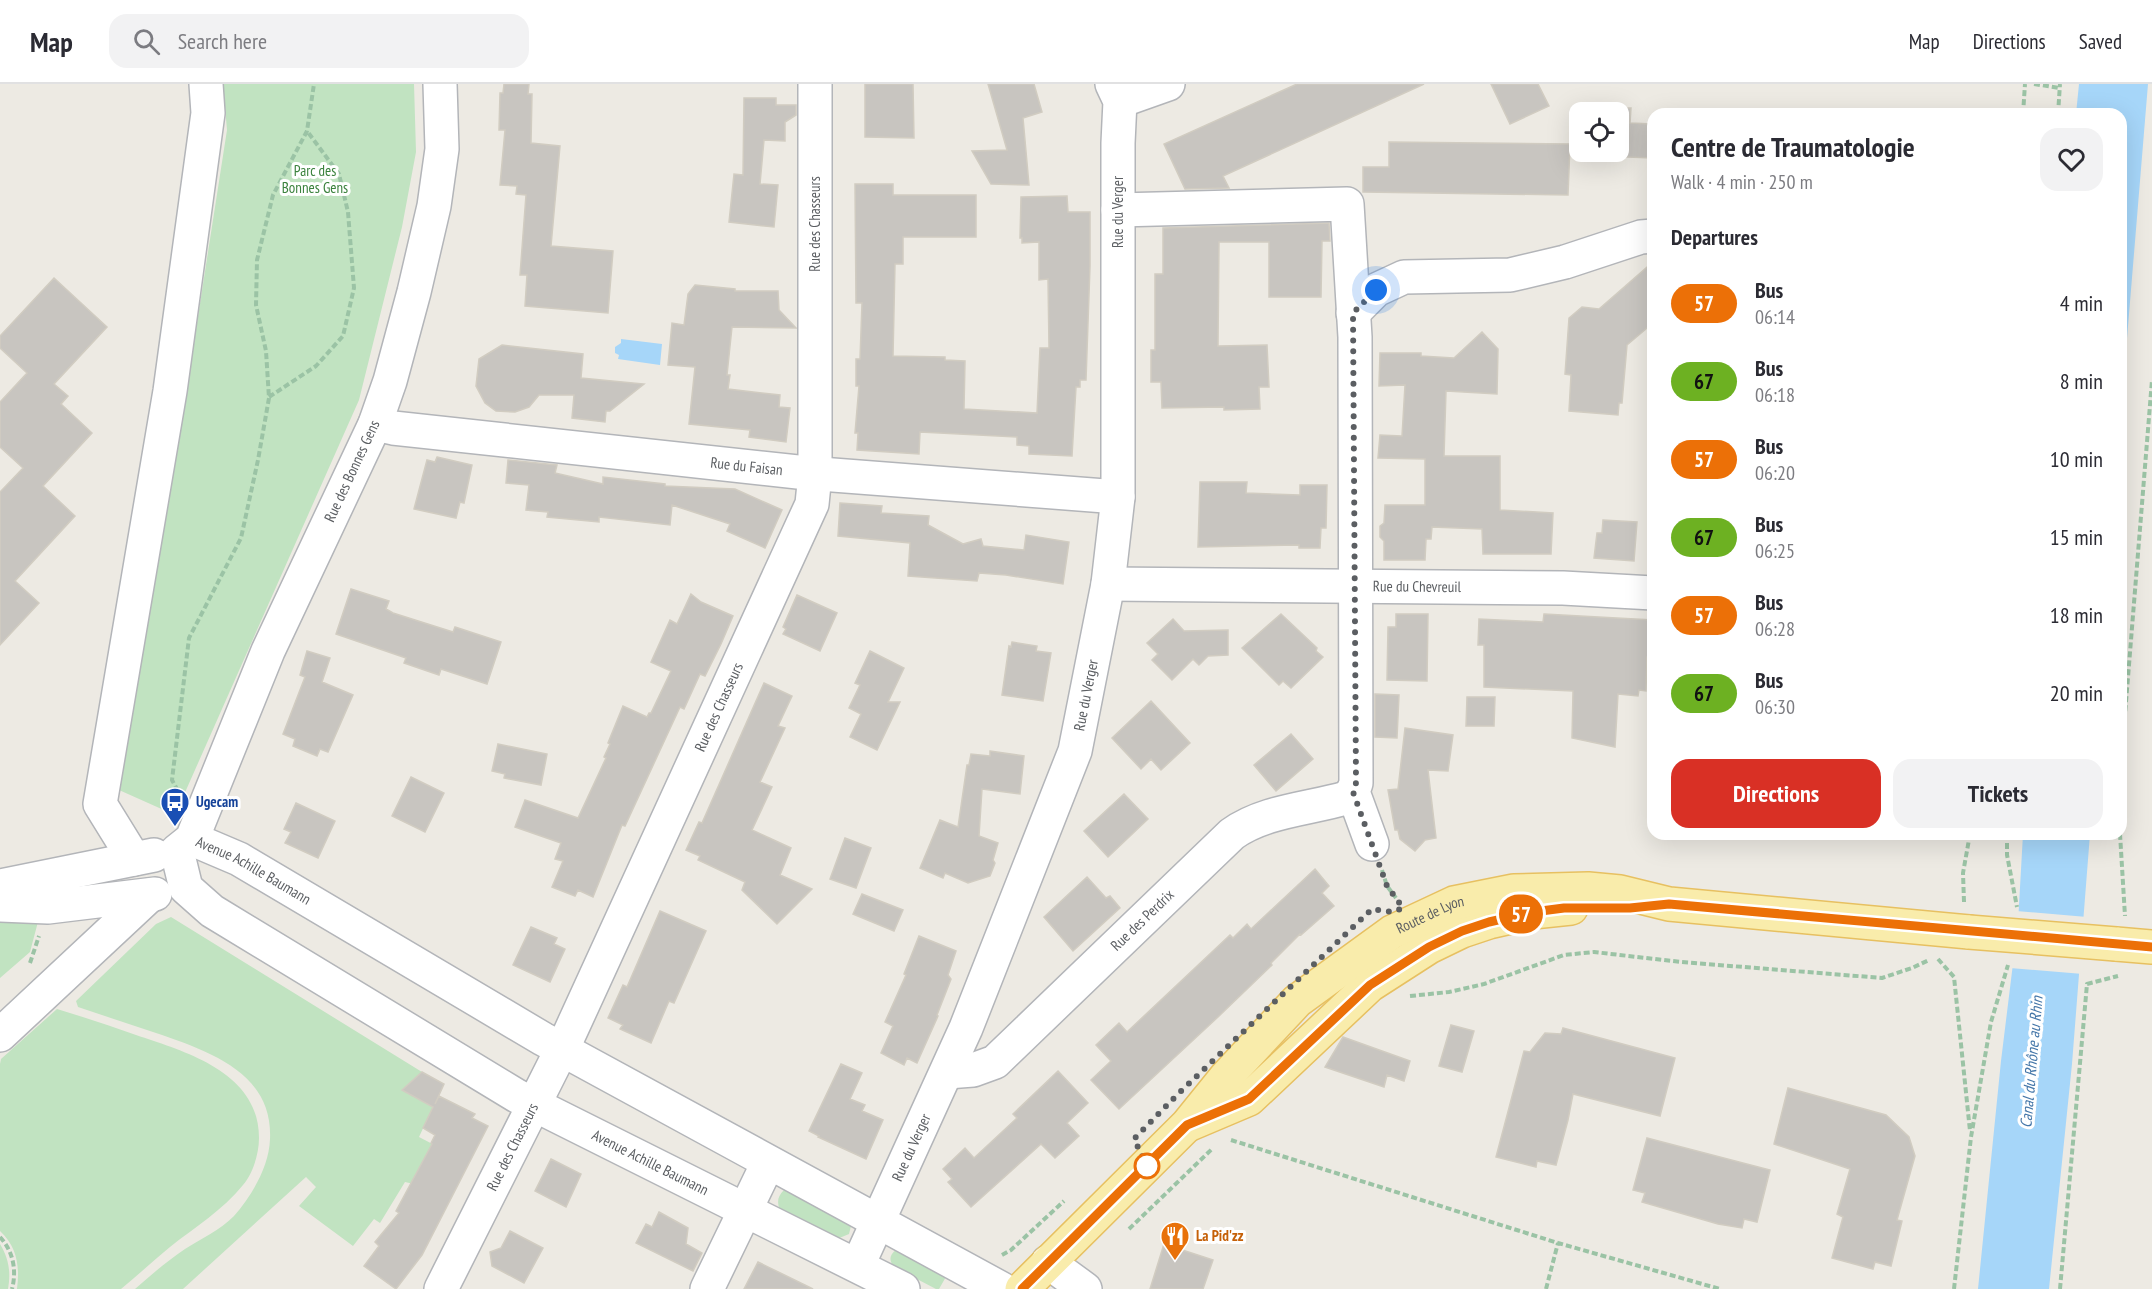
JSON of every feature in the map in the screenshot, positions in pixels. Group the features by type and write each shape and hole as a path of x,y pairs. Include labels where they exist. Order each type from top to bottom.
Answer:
{"main road":[{"name":"Route de Lyon","path":"1022,1289 1187,1125 1226,1078 1297,1001 1392,932 1454,903 1514,891 1588,889 1620,892 1669,904"},
{"path":"1669,904 1966,922 2121,946 2152,947"},
{"name":"Route de Lyon","path":"1187,1125 1249,1099 1370,985 1429,947 1462,931 1512,916 1564,908 1630,908 1669,904"},
{"path":"1226,1078 1249,1099"}],"street":[{"path":"134,859 100,804 170,391 208,113 206,84"},
{"name":"Rue des Bonnes Gens","path":"190,833 293,596 375,424 402,340 434,206 441,149 440,84"},
{"name":"Rue des Chasseurs","path":"441,1289 562,1049 812,504 815,474 815,84"},
{"path":"1116,92 1168,84"},
{"name":"Rue du Verger","path":"858,1265 966,1028 1075,751 1108,584 1118,497 1116,92"},
{"path":"1118,210 1347,204 1354,325 1356,783 1353,792 1372,844"},
{"path":"1354,325 1376,290 1404,277 1510,274 1565,262 1647,236"},
{"name":"Rue du Faisan","path":"375,424 393,429 815,474 1118,497"},
{"name":"Rue du Chevreuil","path":"1108,584 1356,585 1647,592"},
{"name":"Rue des Perdrix","path":"947,1072 973,1070 995,1062 1242,826 1259,818 1346,798 1353,792"},
{"path":"0,885 134,859 190,833"},
{"name":"Avenue Achille Baumann","path":"903,1289 534,1104 212,911 186,888 190,833 562,1049 1002,1289"},
{"path":"0,904 48,907 150,895 186,888"},
{"path":"0,1035 150,895"},
{"path":"707,1289 768,1163"},
{"path":"1048,1262 1085,1289"}],"path":[{"path":"190,833 185,804 172,780 189,638 241,538 269,398 266,351 256,305 257,260 273,195 307,131 314,84"},
{"path":"2023,108 2025,84"},
{"path":"2034,84 2060,86 2058,108"},
{"path":"269,398 316,366 343,336 354,288 348,212 339,174 307,131"},
{"path":"2127,689 2152,380"},
{"path":"1403,996 1449,992 1484,984 1564,955 1594,952 1681,962 1882,978 1936,957 1966,922 1963,873 1969,840"},
{"path":"2007,840 2007,855 2017,909"},
{"path":"2060,1289 2087,984 2121,946 2120,840"},
{"path":"1372,844 1387,886 1398,901"},
{"path":"1936,957 1954,977 1971,1137"},
{"path":"1954,1289 1971,1137 1991,1022 2009,962"},
{"path":"1187,1125 1558,1243 1720,1289"},
{"path":"1152,1209 1215,1146"},
{"path":"972,1273 1011,1250 1072,1193"},
{"path":"0,1237 12,1255 14,1282 12,1289"},
{"path":"1546,1289 1558,1243"}],"green space":[{"name":"Parc des Bonnes Gens","path":"223,84 414,84 416,152 402,227 359,400 175,815 119,790 185,400 227,130"},
{"path":"0,917 39,918 30,952 0,978"},
{"path":"171,917 422,1072 402,1090 433,1107 419,1137 469,1163 453,1193 405,1182 380,1223 374,1219 353,1246 299,1206 316,1187 306,1177 183,1289 135,1289 172,1258 217,1230 234,1216 247,1199 263,1170 270,1139 268,1116 261,1097 249,1081 234,1068 196,1048 78,1007 76,1001 156,924"},
{"path":"57,1009 176,1049 216,1068 247,1096 256,1115 258,1150 247,1180 218,1210 121,1289 17,1289 18,1272 14,1250 0,1231 1,1059"},
{"path":"784,1190 793,1190 847,1219 851,1226 849,1234 837,1239 780,1211 778,1200"},
{"path":"0,1244 8,1266 8,1289 0,1289"},
{"path":"896,1250 901,1250 947,1275 939,1289 894,1267 890,1258"}],"water":[{"path":"2079,84 2148,84 2127,338 2127,108 2077,108"},
{"path":"621,339 662,344 660,365 618,359 619,355 615,353 615,347 621,343"},
{"name":"Canal du Rhône au Rhin","path":"2023,840 2090,840 2072,1064 2049,1289 1978,1289 2001,1061 2018,923"}],"pier":[{"path":"2016,911 2087,917 2083,974 2010,968"}],"building":[{"path":"504,84 529,84 528,94 532,94 531,143 560,146 551,246 613,251 608,313 525,306 527,275 520,275 526,195 516,194 517,186 500,185 505,130 499,130 500,93 503,93"},
{"path":"865,84 913,84 914,138 865,137"},
{"path":"988,84 1034,84 1042,112 1023,118 1029,185 991,184 972,151 1007,150"},
{"path":"1297,84 1424,84 1223,176 1229,188 1185,189 1164,144"},
{"path":"1491,84 1538,84 1549,106 1510,124"},
{"path":"744,98 776,98 776,105 796,105 796,115 785,122 785,141 764,140 760,184 778,185 774,227 729,222 734,174 743,175"},
{"path":"1629,108 1631,108 1630,123 1647,124 1647,158 1629,157"},
{"path":"1389,142 1569,144 1568,195 1363,192 1363,167 1389,167"},
{"path":"855,184 893,184 893,195 976,195 976,237 903,237 903,264 895,264 893,356 945,357 945,360 965,361 964,409 1037,413 1040,348 1049,348 1048,279 1039,280 1039,242 1022,243 1022,238 1020,238 1021,197 1067,196 1068,212 1090,212 1086,380 1080,380 1080,387 1076,387 1072,456 1029,454 1029,446 1017,445 1017,437 920,432 919,454 857,450 858,433 855,433 859,386 856,386 856,359 860,359 862,303 856,303"},
{"path":"1329,223 1330,241 1322,241 1321,297 1269,297 1269,242 1219,242 1218,346 1267,345 1269,387 1259,387 1260,409 1162,408 1161,382 1151,382 1151,350 1155,350 1155,274 1163,274 1163,228"},
{"path":"1647,267 1647,328 1627,345 1622,403 1619,403 1618,415 1569,411 1571,375 1565,374 1569,318 1582,307 1599,309"},
{"path":"54,278 107,327 54,384 68,396 61,404 92,433 43,486 75,516 15,581 39,603 0,645 0,492 23,468 0,447 0,402 27,373 0,348 0,336"},
{"path":"695,285 735,289 735,291 778,291 779,310 796,328 732,327 727,375 730,375 728,389 780,395 779,407 790,408 786,442 749,437 750,430 689,424 695,367 668,365 672,323 684,325 688,294"},
{"path":"1482,332 1498,349 1497,394 1446,391 1444,456 1500,456 1500,510 1553,513 1551,554 1483,554 1482,529 1432,527 1431,539 1426,539 1425,560 1384,560 1384,541 1380,537 1380,526 1384,523 1385,505 1425,505 1425,459 1378,458 1380,435 1402,436 1405,385 1379,386 1380,353 1421,353 1421,356 1454,358"},
{"path":"502,345 583,354 581,378 644,384 610,411 606,411 605,422 572,418 574,395 539,395 529,407 515,412 496,411 485,403 476,386 479,359"},
{"path":"437,457 472,465 464,503 460,502 456,518 414,509 427,460 435,462"},
{"path":"508,460 557,465 555,473 603,484 603,477 665,484 665,486 735,489 782,510 765,548 727,531 730,524 672,505 670,525 599,517 599,522 547,517 548,512 526,510 529,485 506,483"},
{"path":"1200,482 1247,482 1246,493 1300,495 1300,485 1327,485 1326,528 1321,528 1320,548 1299,548 1299,545 1198,547"},
{"path":"840,503 882,506 881,513 929,516 928,525 963,544 981,539 983,546 1024,550 1026,535 1069,542 1063,584 979,573 977,581 908,576 910,543 838,536"},
{"path":"1603,520 1637,522 1634,561 1594,558 1597,533 1602,533"},
{"path":"351,589 389,601 386,609 393,613 453,632 455,627 501,642 487,684 441,669 439,675 404,663 406,658 336,634"},
{"path":"691,594 701,602 733,616 721,644 705,676 700,674 684,709 680,707 625,826 622,825 593,897 578,890 575,896 552,887 563,861 555,859 561,843 515,827 525,800 578,818 606,758 604,757 610,744 608,743 623,706 647,717 651,713 671,671 651,662 670,620 677,624"},
{"path":"797,595 837,613 820,651 783,634 786,629 783,627"},
{"path":"1281,614 1317,648 1316,651 1323,657 1291,688 1283,681 1279,685 1242,648"},
{"path":"1396,614 1428,614 1427,681 1387,680 1388,627 1396,627"},
{"path":"1544,614 1647,620 1646,691 1639,690 1638,696 1618,694 1615,747 1572,738 1573,691 1484,687 1484,645 1478,645 1479,619 1543,622"},
{"path":"1173,619 1184,631 1228,630 1228,655 1208,656 1199,665 1193,659 1172,680 1152,660 1158,654 1147,643"},
{"path":"1012,642 1037,646 1036,651 1051,653 1043,701 1002,695 1009,646 1011,647"},
{"path":"307,651 330,658 322,682 353,695 328,752 320,749 317,756 293,746 295,739 283,734 305,677 300,675"},
{"path":"870,651 904,668 888,702 900,702 877,750 850,737 861,714 849,708 860,685 855,683"},
{"path":"764,683 792,696 778,726 785,728 760,782 772,787 752,830 791,848 780,875 812,889 777,924 742,890 745,882 698,860 700,856 686,850 699,822 702,823"},
{"path":"1375,694 1399,695 1397,738 1375,737"},
{"path":"1467,697 1495,697 1494,726 1466,726"},
{"path":"1151,701 1190,743 1161,770 1151,759 1141,769 1112,738"},
{"path":"1405,728 1453,735 1448,771 1428,770 1436,838 1425,840 1415,851 1400,839 1398,830 1395,830 1388,790 1398,789"},
{"path":"1291,734 1313,759 1276,791 1254,765"},
{"path":"498,744 547,754 541,785 504,778 505,774 492,771"},
{"path":"990,751 1024,756 1020,794 982,789 979,836 998,843 990,876 968,883 945,873 943,878 920,868 940,820 958,827 967,765 969,765 971,754 990,756"},
{"path":"411,777 444,793 425,832 392,816"},
{"path":"1124,794 1148,819 1108,857 1084,831"},
{"path":"296,803 335,821 318,858 285,843 291,832 284,829"},
{"path":"845,838 871,848 856,888 830,879"},
{"path":"1315,869 1329,886 1322,893 1334,906 1300,934 1271,963 1272,965 1119,1109 1091,1080 1111,1061 1096,1045 1119,1023 1127,1032 1230,935 1233,938 1247,924 1251,929"},
{"path":"1087,877 1106,898 1110,896 1120,908 1073,951 1044,917"},
{"path":"862,894 903,910 894,931 853,914"},
{"path":"660,911 706,931 674,1003 669,1001 651,1043 620,1029 623,1025 608,1018 623,985 627,987"},
{"path":"531,927 557,938 554,944 565,949 550,982 513,965"},
{"path":"919,936 956,951 948,975 951,979 938,1016 917,1063 907,1058 904,1065 881,1053 893,1026 885,1022 906,975 904,974"},
{"path":"1451,1025 1474,1031 1462,1072 1439,1066"},
{"path":"1563,1028 1675,1058 1660,1116 1573,1094 1556,1165 1537,1161 1536,1167 1496,1157 1524,1051 1530,1052 1545,1033 1561,1034"},
{"path":"1343,1037 1410,1061 1404,1081 1387,1075 1384,1087 1325,1067"},
{"path":"841,1064 862,1073 850,1099 865,1105 862,1111 883,1120 866,1159 809,1131"},
{"path":"1058,1071 1088,1103 1067,1123 1079,1136 1055,1158 1041,1144 971,1207 948,1182 952,1179 943,1169 965,1148 974,1158 1017,1118 1013,1114"},
{"path":"422,1072 444,1084 435,1104 439,1096 475,1114 472,1118 488,1126 422,1255 396,1289 364,1266 379,1246 375,1242 399,1213 396,1211 435,1135 423,1128 433,1107 402,1090"},
{"path":"1788,1088 1886,1115 1909,1137 1915,1156 1897,1220 1902,1221 1891,1266 1875,1262 1873,1269 1832,1258 1843,1217 1837,1214 1850,1169 1774,1144"},
{"path":"1647,1138 1770,1170 1757,1222 1744,1219 1742,1228 1718,1224 1642,1202 1645,1193 1633,1190"},
{"path":"551,1159 581,1174 566,1207 535,1191"},
{"path":"659,1212 688,1228 686,1244 702,1253 693,1271 636,1243 646,1224 652,1227"},
{"path":"510,1231 543,1248 524,1283 492,1266 490,1252 501,1248"},
{"path":"1164,1244 1213,1260 1203,1289 1150,1289"},
{"path":"758,1262 813,1289 744,1289"}],"bus line":[{"name":"57","path":"1022,1289 1187,1125 1249,1099 1370,985 1429,947 1462,931 1489,922 1564,908 1630,908 1669,904 2152,947"}],"place":[{"name":"Ugecam","path":"175,828"},
{"name":"La Pid'zz","path":"1175,1262"}],"route":[{"path":"1147,1166 1134,1139 1178,1094 1372,909 1392,912 1403,908 1387,886 1353,792 1356,783 1356,563 1353,313 1376,290"}]}
